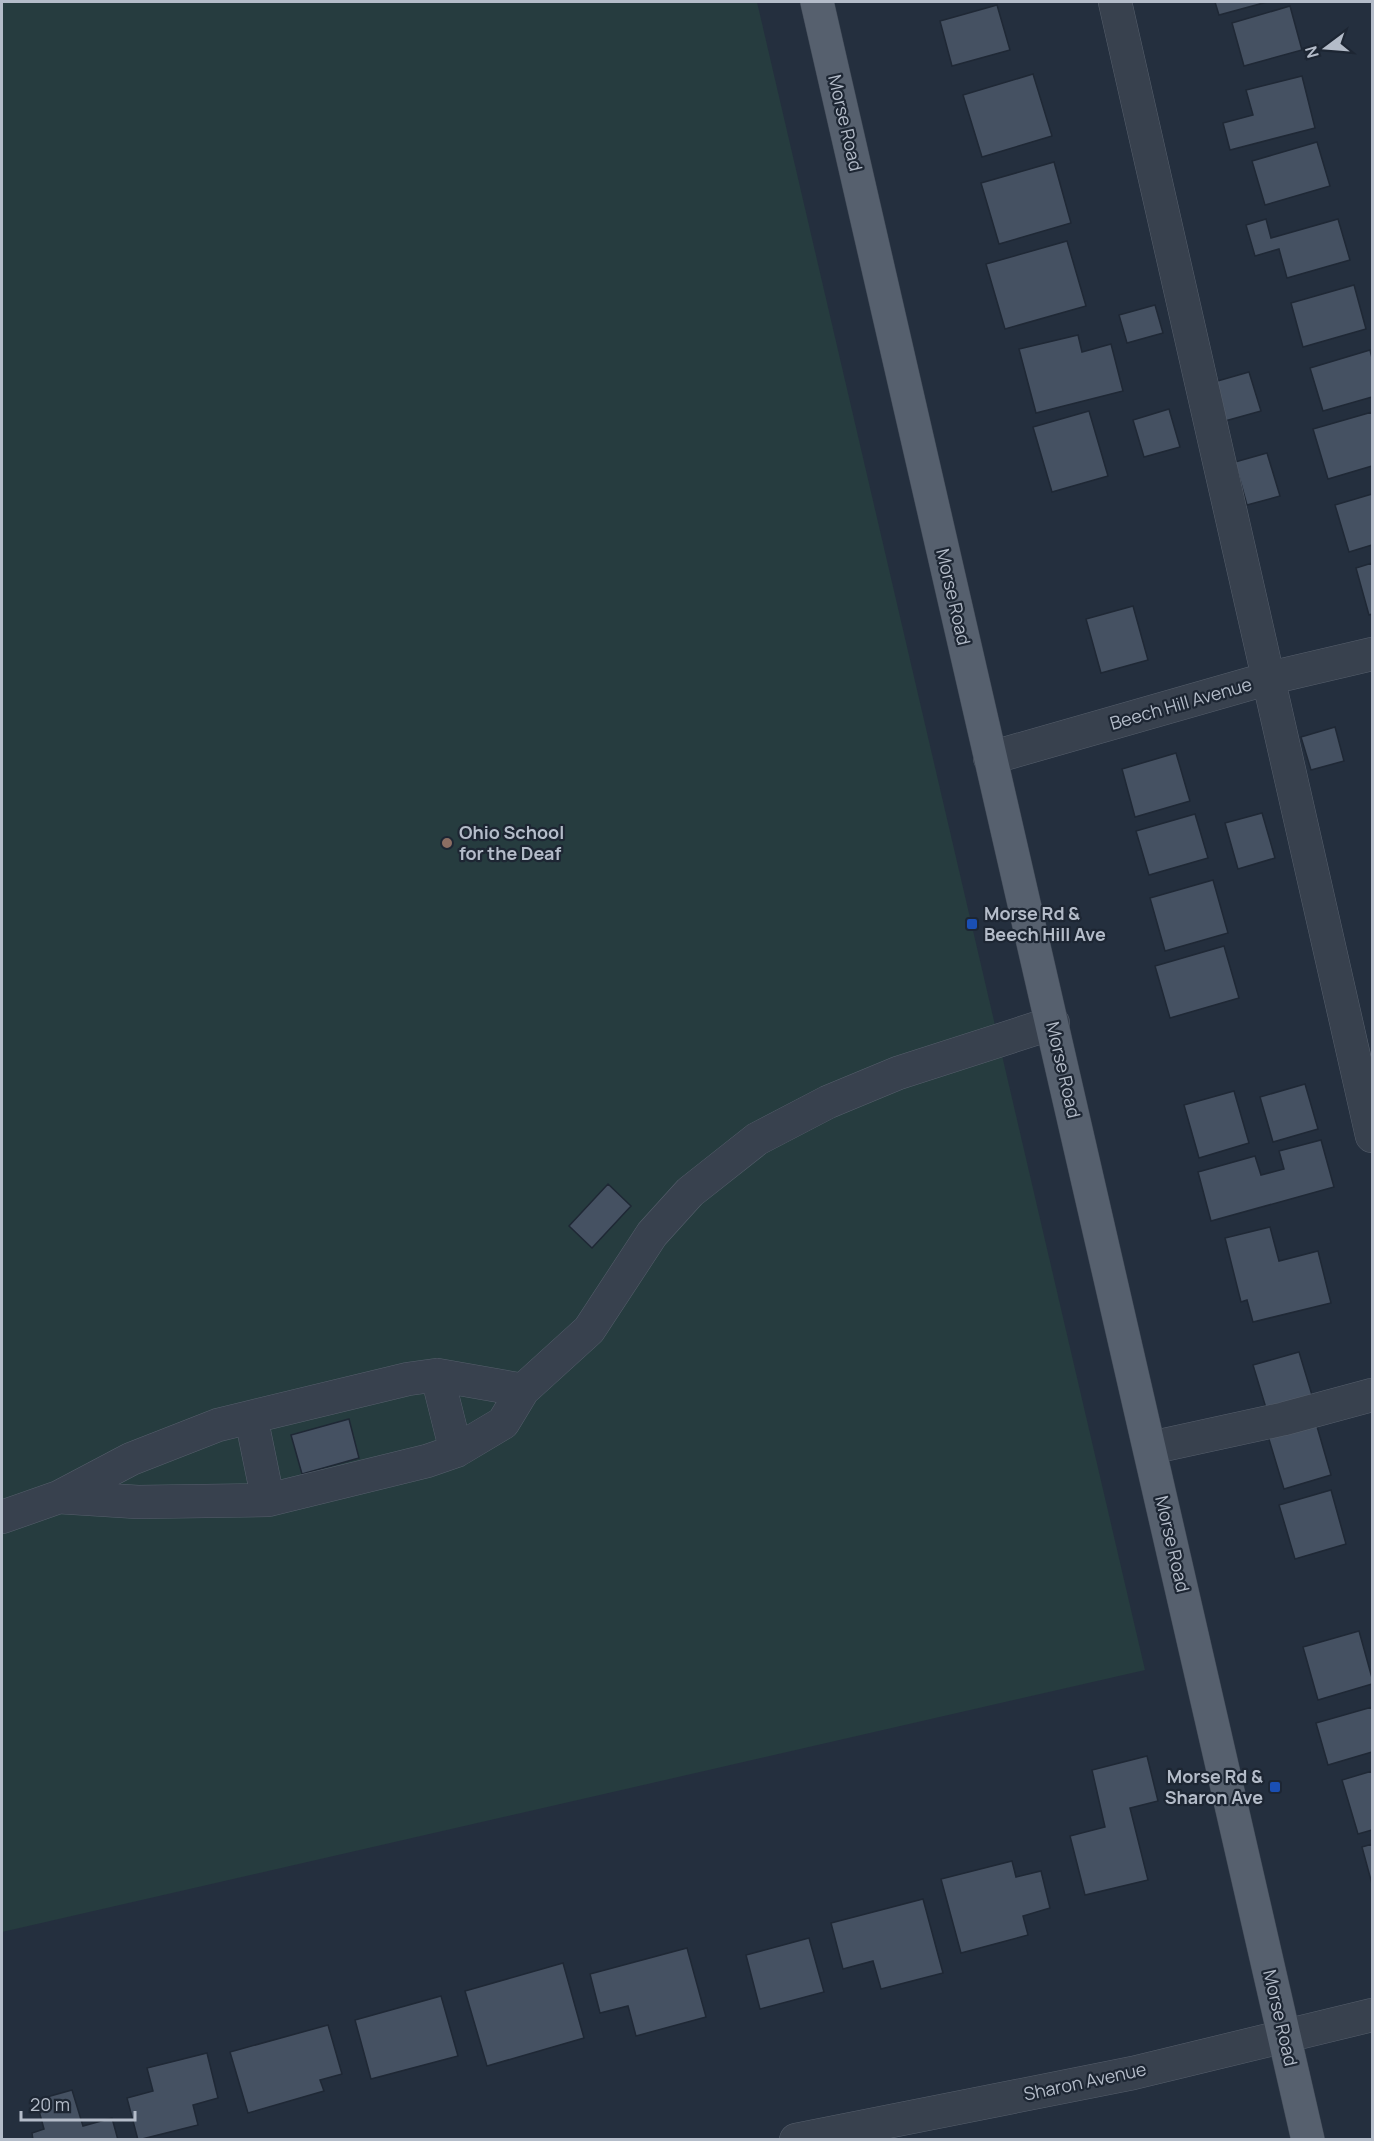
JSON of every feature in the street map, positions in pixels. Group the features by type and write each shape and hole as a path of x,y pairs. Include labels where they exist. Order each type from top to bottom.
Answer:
{"main road":[{"name":"Morse Road","path":"817,2 1308,2139"}],"street":[{"path":"1115,2 1372,1136"},
{"name":"Beech Hill Avenue","path":"990,758 1270,678 1372,654"},
{"path":"59,1497 138,1502 268,1500 427,1461 456,1451 503,1423 523,1390 589,1330 652,1234 690,1192 758,1139 828,1102 898,1073 1053,1023"},
{"path":"2,1517 59,1497 131,1459 218,1425 408,1379 437,1375 523,1390"},
{"path":"437,1375 456,1451"},
{"path":"1150,1448 1283,1419 1372,1395"},
{"path":"251,1417 268,1500"},
{"name":"Sharon Avenue","path":"796,2139 1133,2073 1372,2015"}],"green space":[{"name":"Ohio School for the Deaf","path":"2,2 757,2 1145,1670 2,1932"}],"building":[{"path":"1215,2 1267,2 1219,15"},
{"path":"997,5 1010,50 952,66 940,21"},
{"path":"1290,6 1302,50 1244,66 1232,23"},
{"path":"1033,74 1052,136 982,157 963,95"},
{"path":"1302,76 1315,128 1230,150 1223,123 1253,115 1246,90"},
{"path":"1317,142 1330,186 1265,205 1252,161"},
{"path":"1054,162 1071,223 999,244 981,183"},
{"path":"1266,219 1271,238 1338,219 1350,260 1287,278 1279,249 1255,256 1246,225"},
{"path":"1067,241 1086,306 1005,329 986,264"},
{"path":"1354,285 1366,329 1303,347 1291,303"},
{"path":"1155,305 1163,333 1127,343 1119,315"},
{"path":"1078,335 1082,352 1111,344 1123,391 1036,413 1019,349"},
{"path":"1370,350 1372,397 1323,411 1310,368"},
{"path":"1249,372 1261,411 1225,421 1214,382"},
{"path":"1169,409 1180,447 1144,457 1133,420"},
{"path":"1089,411 1108,476 1052,492 1033,427"},
{"path":"1372,412 1372,466 1328,479 1313,429"},
{"path":"1267,453 1280,496 1247,505 1235,462"},
{"path":"1372,494 1372,545 1349,552 1335,505"},
{"path":"1372,563 1372,614 1369,615 1356,568"},
{"path":"1133,606 1148,660 1101,673 1086,619"},
{"path":"1335,727 1344,761 1311,770 1301,737"},
{"path":"1176,753 1190,801 1135,817 1122,769"},
{"path":"1262,813 1275,858 1238,869 1225,823"},
{"path":"1195,814 1208,858 1149,875 1136,831"},
{"path":"1213,880 1228,933 1165,951 1150,898"},
{"path":"1224,946 1239,998 1170,1018 1155,966"},
{"path":"1305,1084 1318,1129 1273,1142 1260,1097"},
{"path":"1234,1091 1249,1143 1199,1158 1184,1105"},
{"path":"1321,1140 1334,1187 1211,1221 1198,1172 1255,1156 1261,1175 1284,1169 1279,1151"},
{"path":"608,1184 631,1206 592,1248 569,1226"},
{"path":"1270,1227 1279,1261 1318,1251 1331,1303 1253,1322 1247,1300 1241,1302 1225,1238"},
{"path":"1299,1352 1315,1405 1269,1418 1253,1365"},
{"path":"349,1419 359,1458 302,1474 291,1435"},
{"path":"1316,1423 1331,1475 1284,1489 1268,1436"},
{"path":"1331,1490 1346,1544 1295,1559 1279,1505"},
{"path":"1359,1631 1372,1684 1318,1700 1303,1647"},
{"path":"1372,1707 1372,1752 1328,1765 1316,1723"},
{"path":"1147,1756 1158,1801 1130,1808 1148,1880 1085,1895 1070,1836 1105,1827 1092,1770"},
{"path":"1372,1771 1372,1830 1358,1834 1342,1780"},
{"path":"1372,1844 1372,1884 1362,1847"},
{"path":"1012,1861 1016,1877 1041,1871 1050,1908 1023,1916 1028,1935 961,1953 941,1879"},
{"path":"923,1899 943,1973 881,1989 873,1961 843,1969 831,1923"},
{"path":"809,1938 824,1992 760,2009 746,1955"},
{"path":"687,1948 706,2017 636,2036 628,2006 600,2013 590,1974"},
{"path":"563,1963 584,2038 487,2066 465,1991"},
{"path":"441,1996 458,2056 371,2079 355,2020"},
{"path":"328,2025 342,2074 320,2080 324,2091 248,2113 230,2052"},
{"path":"207,2053 218,2098 193,2105 198,2125 138,2140 127,2098 153,2091 147,2068"},
{"path":"72,2090 83,2126 112,2118 118,2140 33,2140 32,2133 44,2129 36,2100"}],"place":[{"name":"Ohio School for the Deaf","path":"447,843"},
{"name":"Morse Rd & Beech Hill Ave","path":"972,924"},
{"name":"Morse Rd & Sharon Ave","path":"1275,1787"}]}
